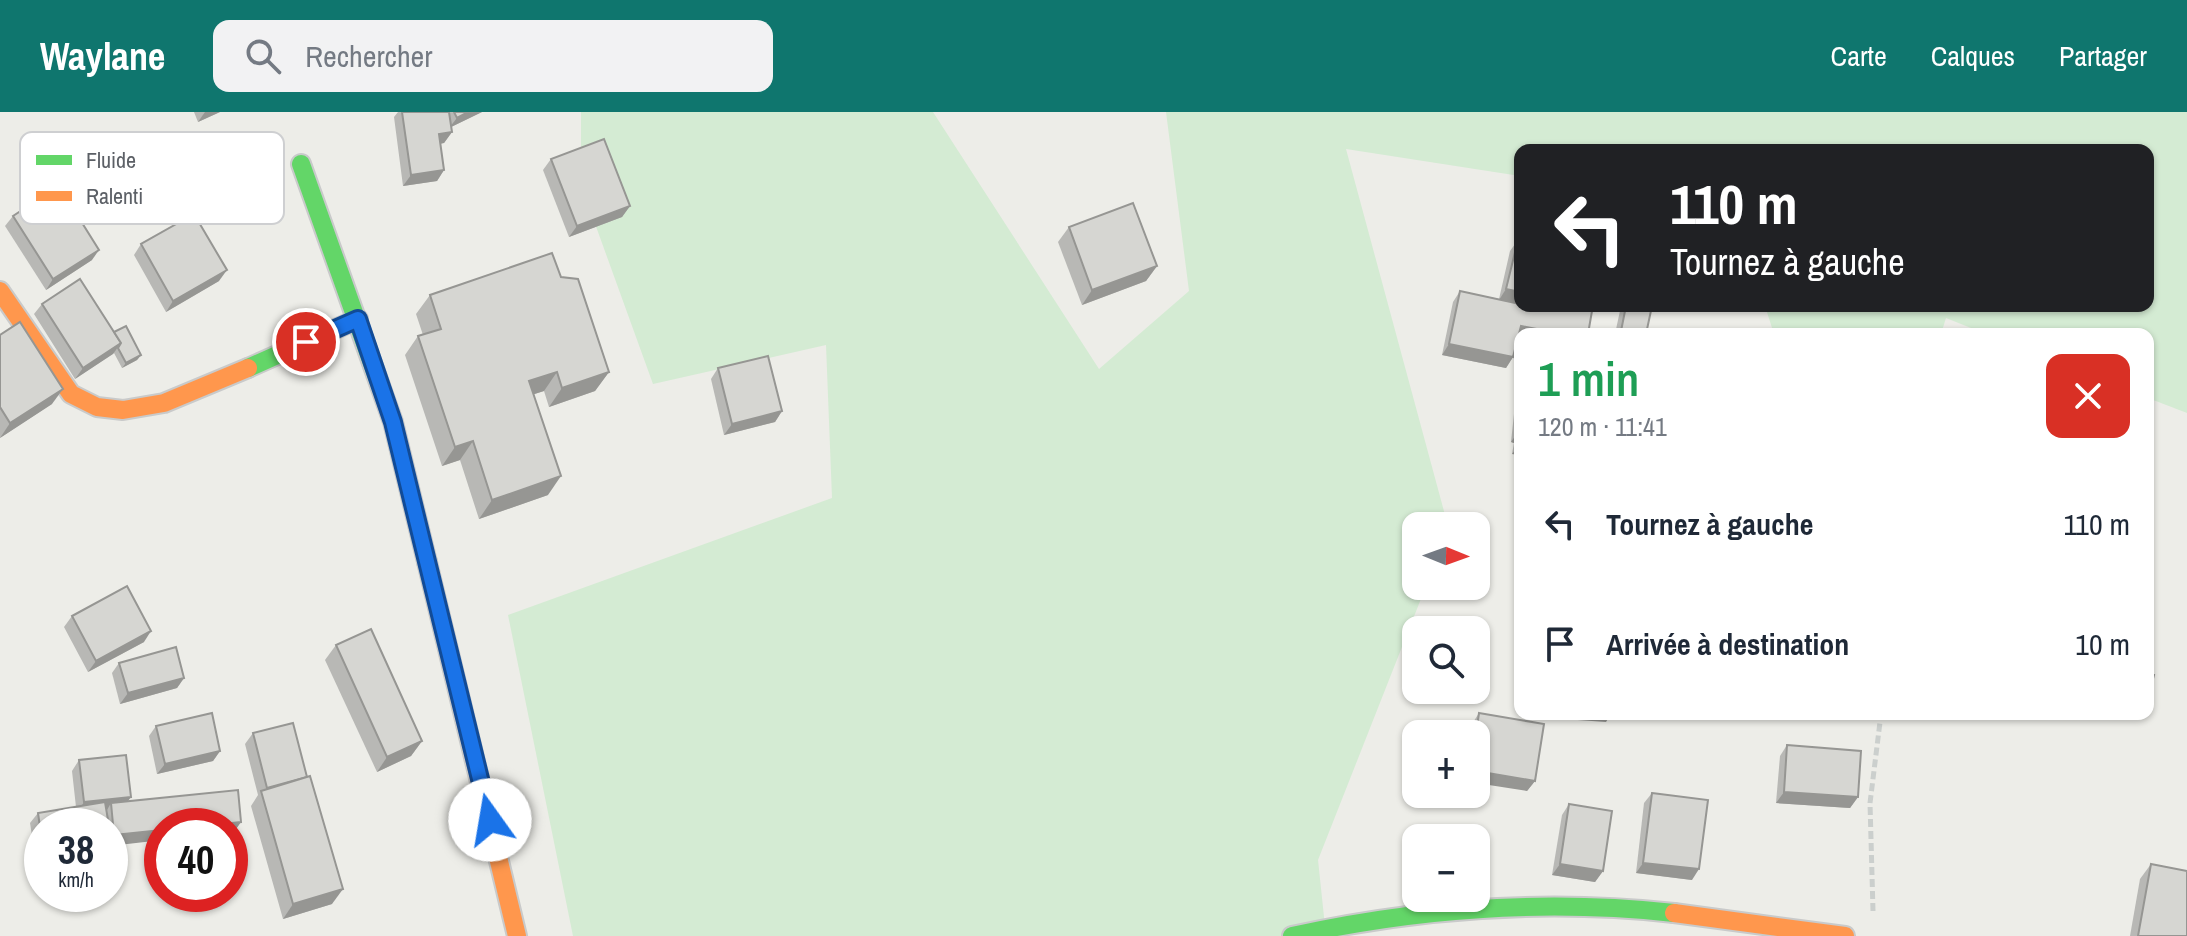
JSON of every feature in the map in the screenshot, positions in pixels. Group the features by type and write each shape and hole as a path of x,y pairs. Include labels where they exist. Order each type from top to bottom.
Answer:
{"street":[{"path":"301,164 393,422 517,936"},
{"path":"0,291 71,394 87,405 124,411 149,408 178,399 358,319"},
{"path":"1292,936 1419,914 1527,906 1642,909 1845,936"}],"path":[{"path":"1874,921 1870,803 1880,720"}],"green space":[{"path":"581,112 933,112 1099,369 1189,291 1166,112 2187,112 2187,413 2154,400 2154,328 1971,328 1946,318 1943,328 1772,328 1767,312 2154,312 2154,144 1514,144 1514,175 1346,149 1444,512 1402,512 1402,600 1420,600 1414,616 1402,616 1402,647 1318,860 1326,936 573,936 508,615 832,498 826,345 653,384 581,185"}],"building":[{"path":"402,112 449,112 452,132 439,134 444,170 411,175"},
{"path":"454,112 468,112 457,118"},
{"path":"604,139 630,206 577,226 551,159"},
{"path":"1133,203 1157,266 1092,290 1069,227"},
{"path":"20,211 20,224 83,224 99,250 53,279 13,216"},
{"path":"176,224 200,224 227,270 173,301 141,244"},
{"path":"552,253 561,277 578,279 609,372 562,388 557,372 529,381 561,476 492,500 473,441 455,447 418,336 441,329 430,295"},
{"path":"1514,256 1514,291 1506,289"},
{"path":"80,279 121,343 83,368 42,304"},
{"path":"1460,291 1514,303 1514,312 1592,312 1589,328 1514,328 1513,357 1449,344"},
{"path":"1625,312 1651,312 1647,328 1622,328"},
{"path":"20,322 63,389 10,423 0,407 0,335"},
{"path":"126,326 141,355 126,363 118,348 121,343 114,332"},
{"path":"768,356 782,411 732,424 718,368"},
{"path":"127,586 151,631 96,661 72,616"},
{"path":"371,629 422,741 387,757 336,645"},
{"path":"176,647 184,678 128,693 119,663"},
{"path":"212,713 220,751 165,764 156,726"},
{"path":"1479,713 1544,724 1535,781 1490,773 1490,720 1478,720"},
{"path":"293,723 307,777 267,788 253,733"},
{"path":"1787,745 1861,751 1858,797 1784,792"},
{"path":"126,755 131,797 84,802 79,760"},
{"path":"310,776 343,889 293,904 261,791"},
{"path":"238,790 240,808 144,808 144,832 128,834 128,808 111,808 111,803"},
{"path":"1652,793 1708,800 1699,869 1643,863"},
{"path":"105,802 106,808 68,808"},
{"path":"1569,804 1612,811 1603,871 1560,864"},
{"path":"2151,864 2187,871 2187,936 2138,936"}],"traffic: fast":[{"path":"301,164 393,422 427,562"},
{"path":"248,368 358,319"},
{"path":"1292,936 1387,919 1482,909 1578,907 1674,913"}],"traffic: slow":[{"path":"0,291 71,394 97,407 123,410 164,403 248,368"},
{"path":"427,562 517,936"},
{"path":"1674,913 1845,936"}],"route":[{"path":"306,342 358,319 393,422 490,820"}]}
